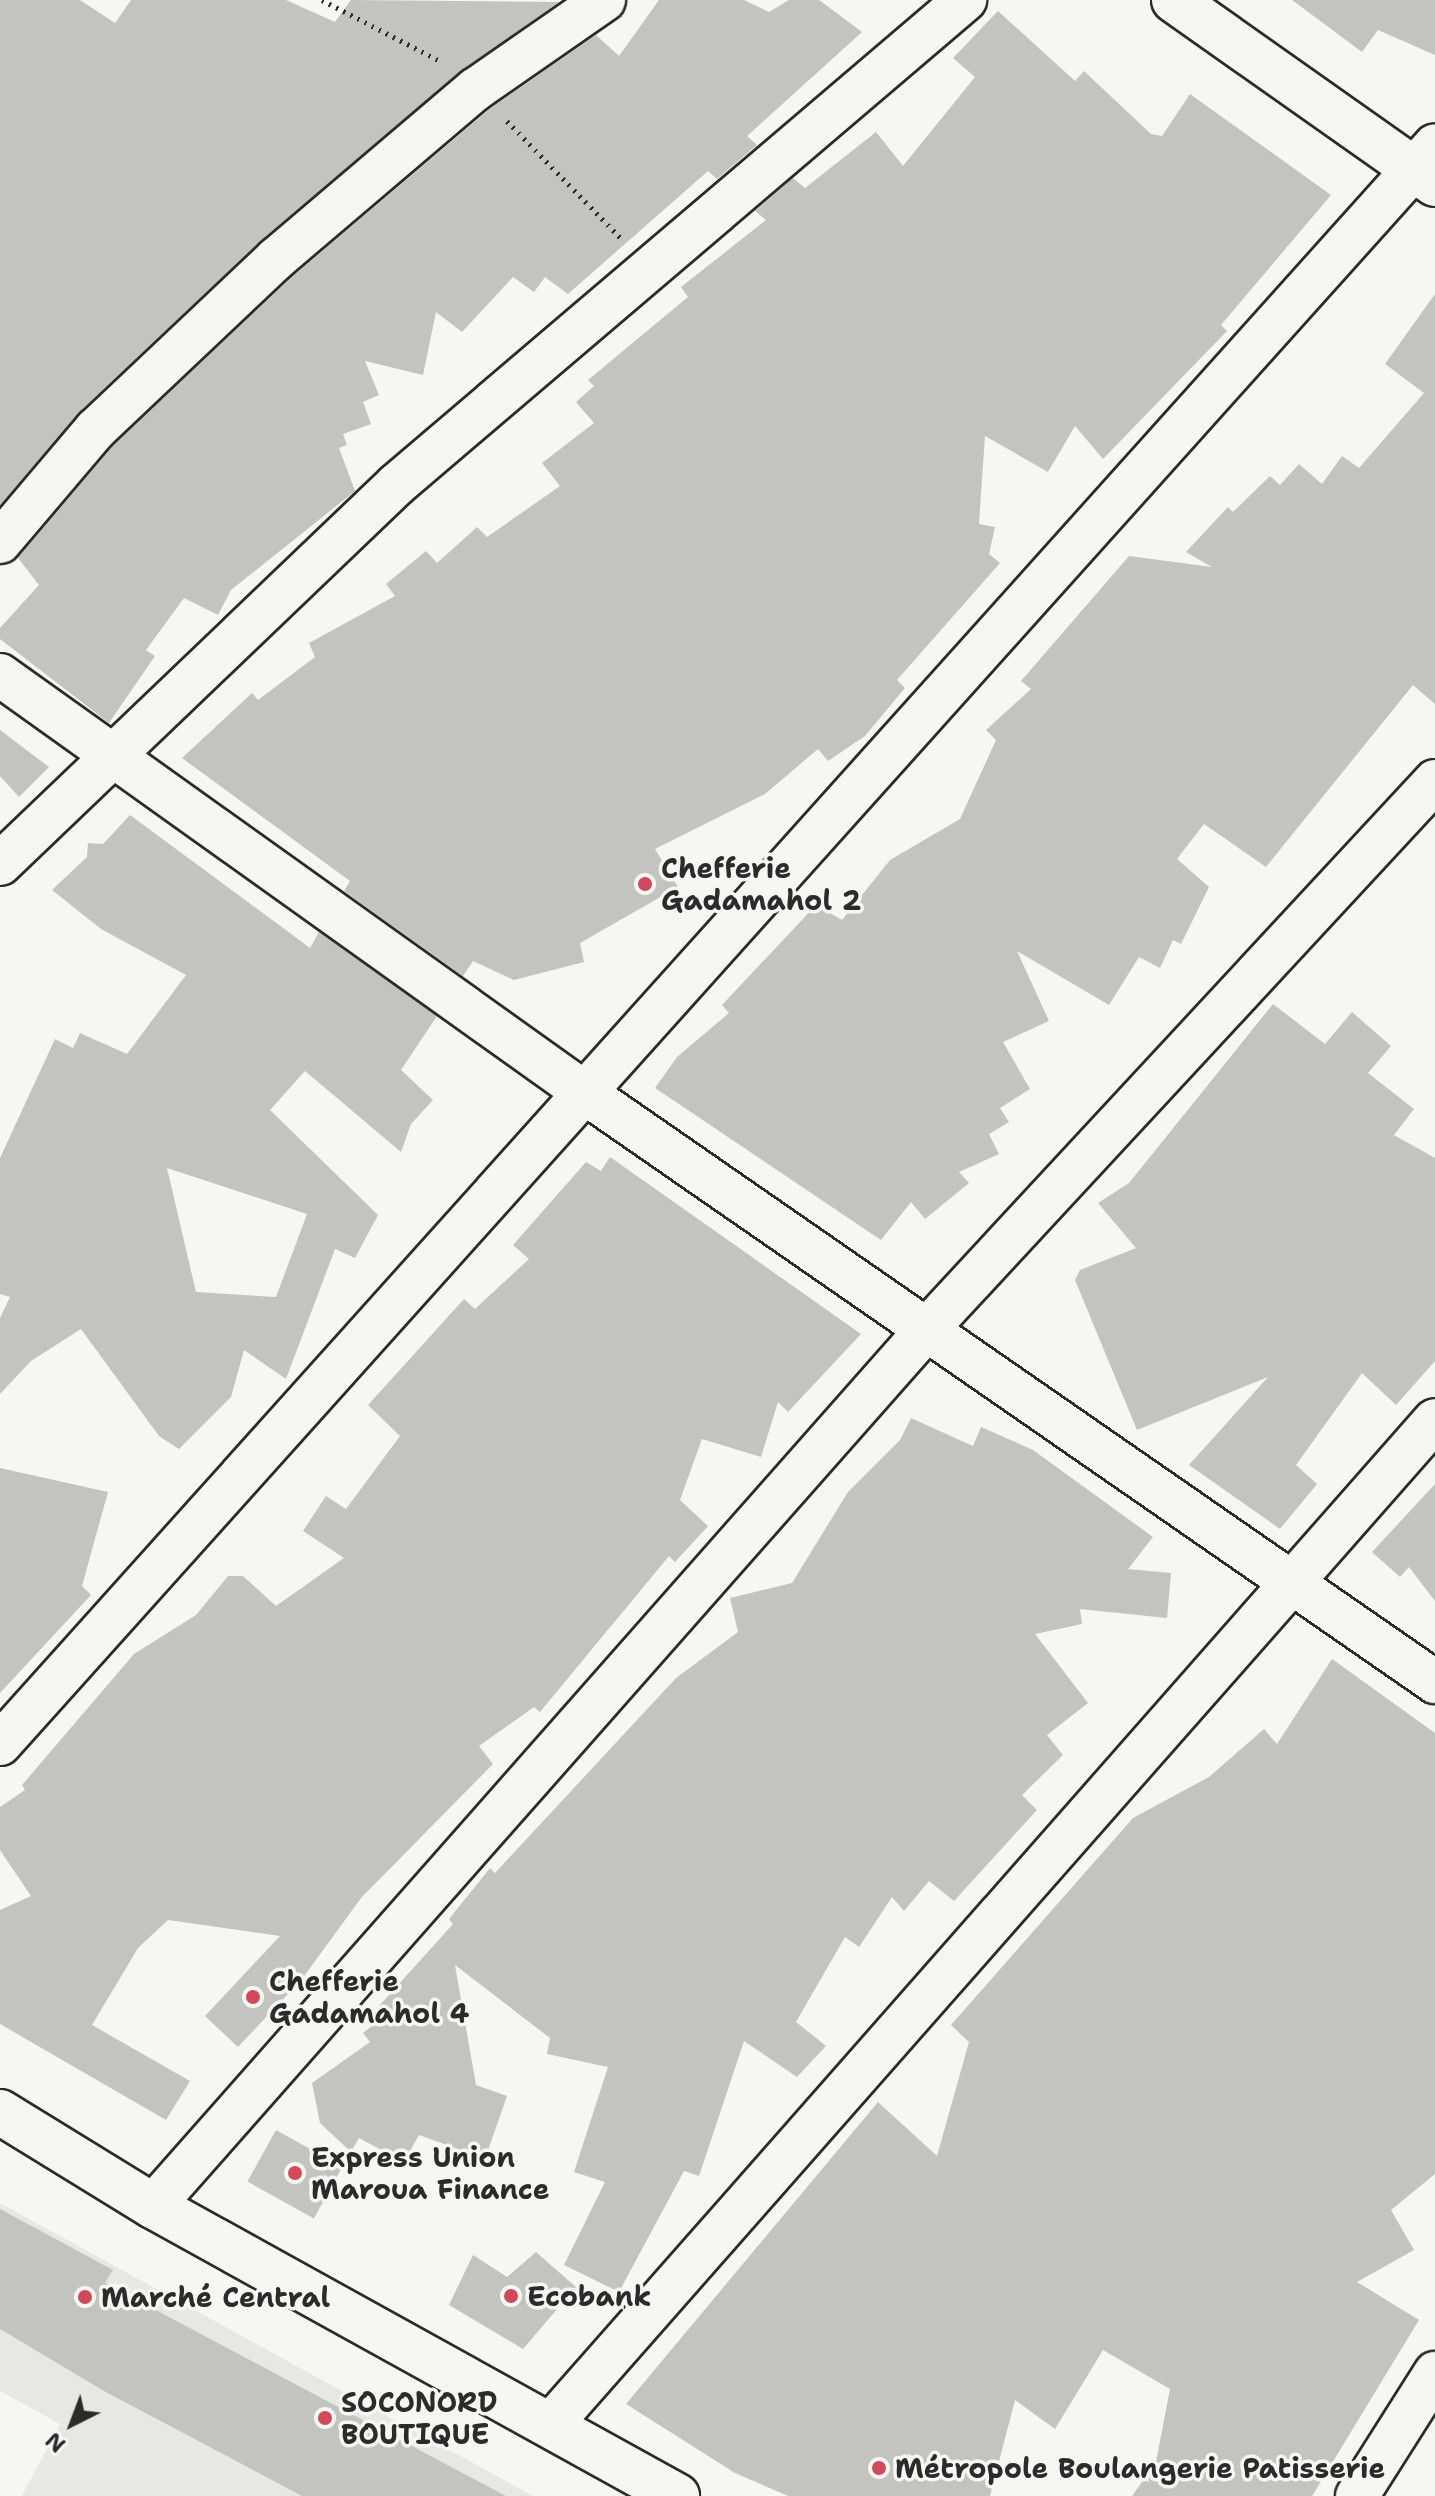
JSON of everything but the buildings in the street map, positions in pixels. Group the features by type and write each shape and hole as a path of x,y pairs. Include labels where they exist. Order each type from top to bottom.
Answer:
{"main road":[{"path":"1174,0 1428,166"},
{"path":"0,2112 153,2206 552,2423 677,2496"}],"street":[{"path":"0,542 96,429 276,259 476,89 604,0"},
{"path":"0,864 396,485 965,0"},
{"path":"0,1744 1428,166"},
{"path":"0,675 588,1095 1435,1682"},
{"path":"153,2206 928,1328 1435,781"},
{"path":"552,2423 1435,1420"},
{"path":"1357,2496 1435,2373"}],"shaded area":[{"name":"Marché Central","path":"0,2203 533,2496 22,2496 60,2424 0,2391"}],"place":[{"name":"Chefferie Gadamahol 2","path":"645,884"},
{"name":"Chefferie Gadamahol 4","path":"253,1997"},
{"name":"Express Union Maroua Finance","path":"295,2173"},
{"name":"Ecobank","path":"511,2296"},
{"name":"Marché Central","path":"85,2297"},
{"name":"SOCONORD BOUTIQUE","path":"325,2418"},
{"name":"Métropole Boulangerie Patisserie","path":"879,2468"}]}
